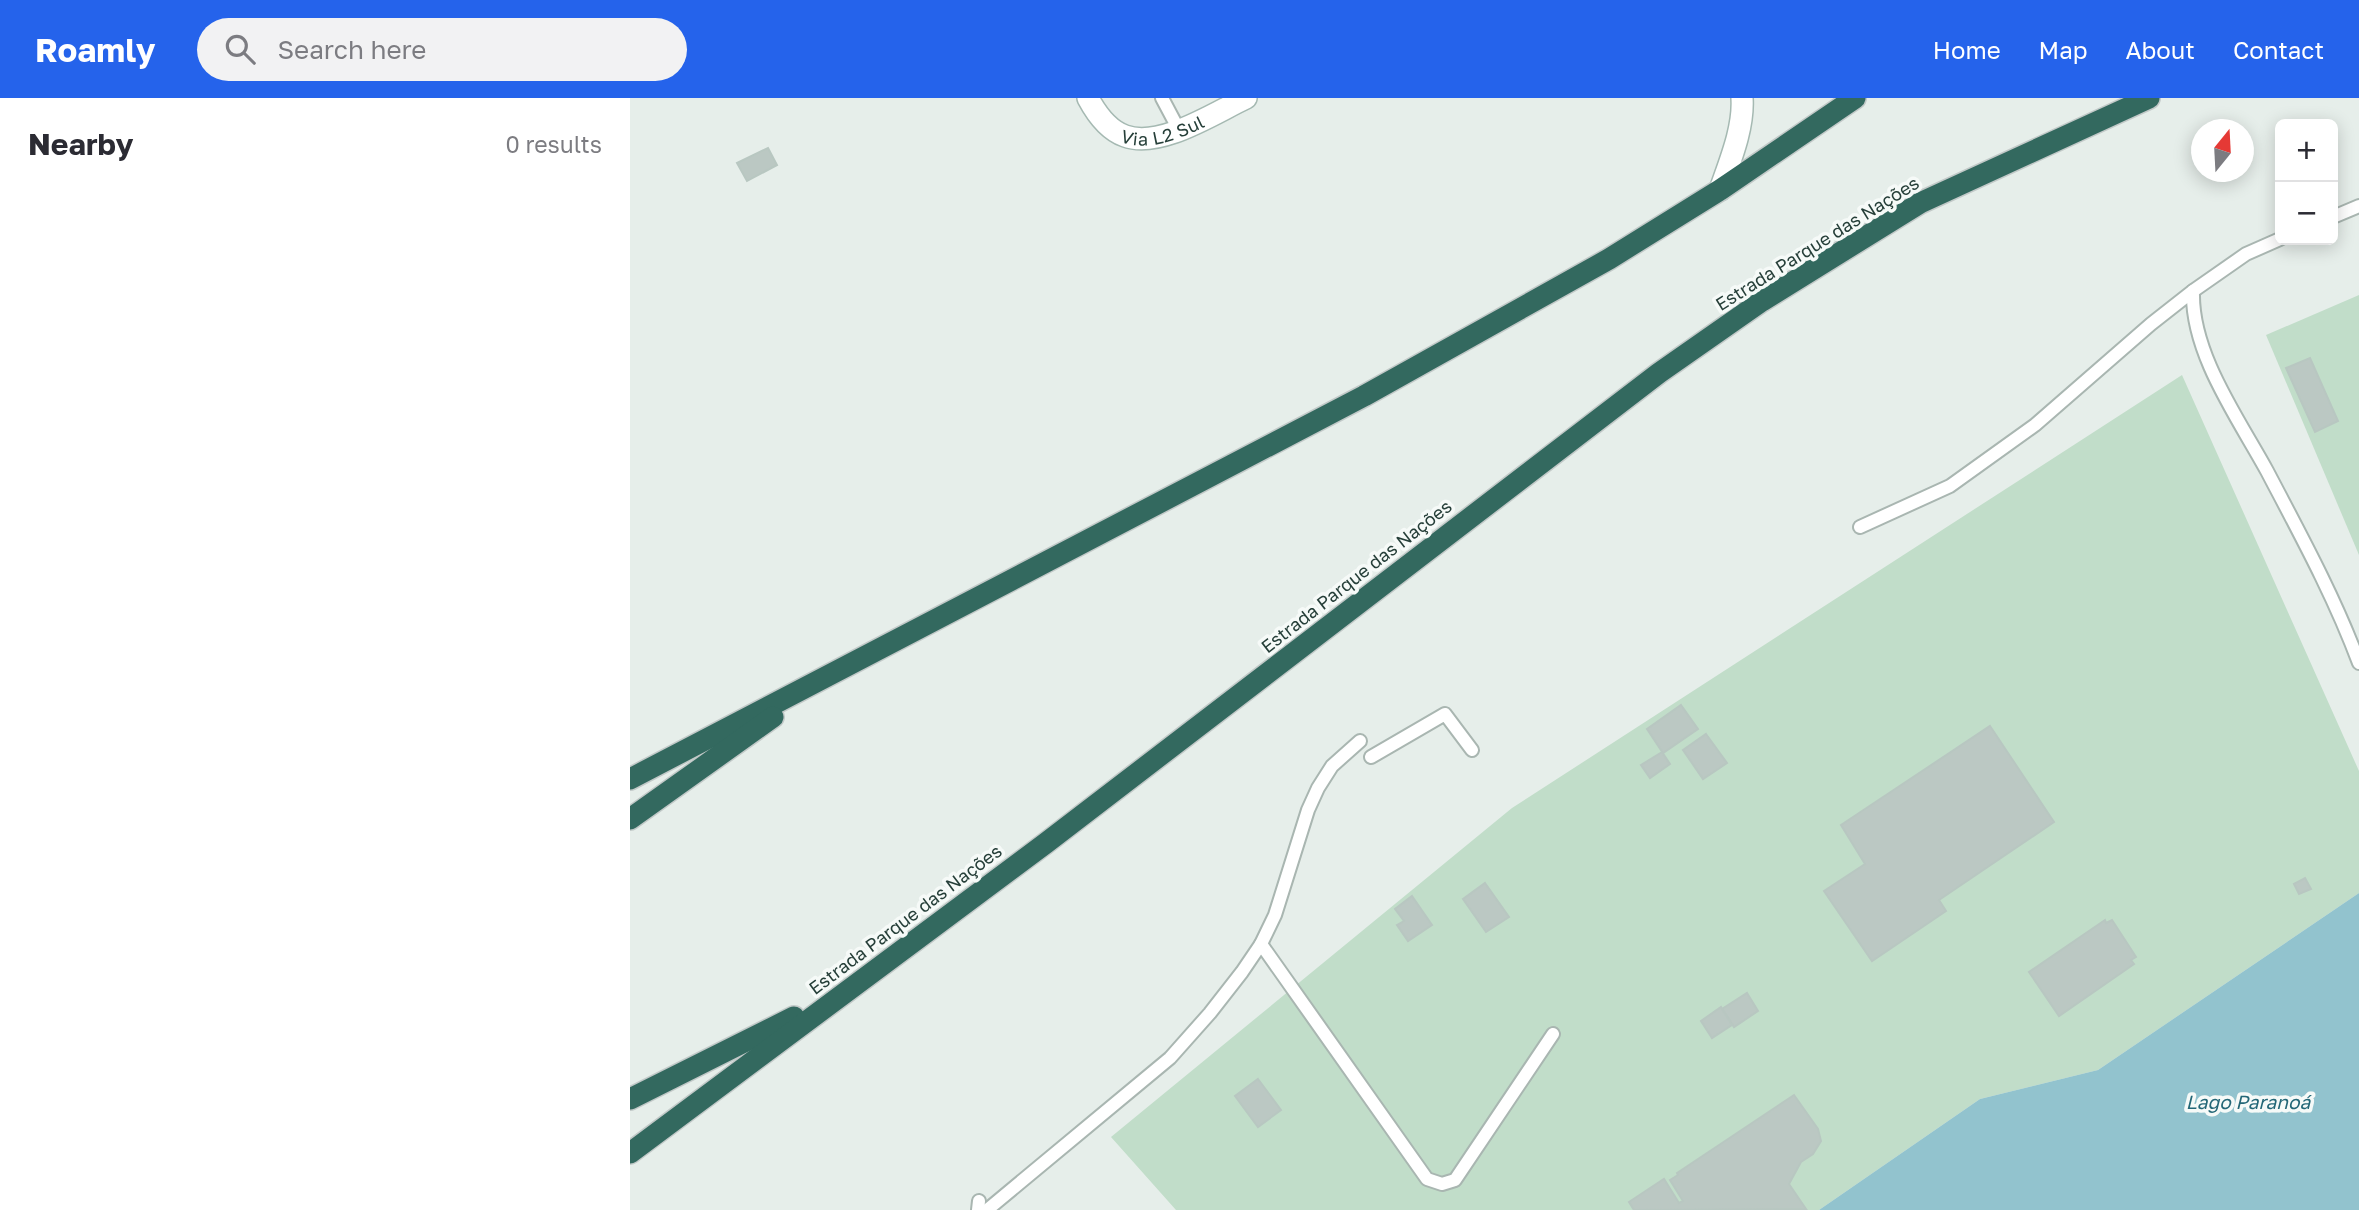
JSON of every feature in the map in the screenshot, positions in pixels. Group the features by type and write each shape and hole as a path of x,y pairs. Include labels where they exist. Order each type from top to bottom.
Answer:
{"highway":[{"path":"630,779 1364,396 1609,259 1720,190 1855,98"},
{"name":"Estrada Parque das Nações","path":"630,1153 1046,843 1659,373 1762,300 1920,203 2150,98"},
{"path":"630,819 837,671"},
{"path":"630,1099 842,993"}],"street":[{"name":"Via L2 Sul","path":"1088,99 1102,121 1124,136 1158,138 1180,131 1246,98"},
{"path":"1720,190 1734,147 1742,98"}],"lane":[{"path":"1162,98 1180,131"},
{"path":"2338,215 2359,206"},
{"path":"1860,527 1950,486 2035,425 2193,291 2246,254 2275,241"},
{"path":"2193,291 2192,310 2207,359 2320,573 2359,663"},
{"path":"1371,757 1445,714 1472,750"},
{"path":"981,1207 1170,1058 1210,1013 1261,944 1275,915 1308,810 1318,788 1332,766 1360,741"},
{"path":"1261,944 1427,1179 1442,1185 1455,1180 1553,1034"}],"green space":[{"path":"2359,295 2359,555 2266,335"},
{"path":"2182,375 2359,771 2359,893 2098,1070 1980,1099 1819,1210 1176,1210 1111,1137 1512,808"}],"water":[{"name":"Lago Paranoá","path":"2359,893 2359,1210 1819,1210 1980,1099 2098,1070"}],"building":[{"path":"768,148 777,165 747,181 737,163"},
{"path":"2310,358 2338,421 2315,432 2286,368"},
{"path":"1681,705 1698,729 1663,753 1647,729"},
{"path":"1990,726 2054,822 1939,900 1946,911 1872,961 1824,891 1865,864 1841,825"},
{"path":"1706,734 1727,763 1703,779 1683,750"},
{"path":"1662,752 1670,764 1650,778 1641,765"},
{"path":"2305,878 2311,889 2299,894 2294,884"},
{"path":"1485,883 1509,917 1486,932 1463,899"},
{"path":"1412,896 1432,925 1408,941 1397,925 1404,921 1395,909"},
{"path":"2105,920 2106,923 2112,920 2136,957 2131,960 2134,964 2059,1016 2029,972"},
{"path":"1747,993 1758,1011 1734,1027 1722,1009"},
{"path":"1721,1007 1732,1025 1712,1038 1701,1021"},
{"path":"1258,1079 1281,1110 1258,1127 1235,1096"},
{"path":"1794,1095 1818,1129 1821,1141 1813,1154 1801,1162 1789,1184 1806,1209 1634,1210 1629,1202 1664,1179 1679,1203 1683,1201 1670,1180 1678,1175 1677,1173"}]}
